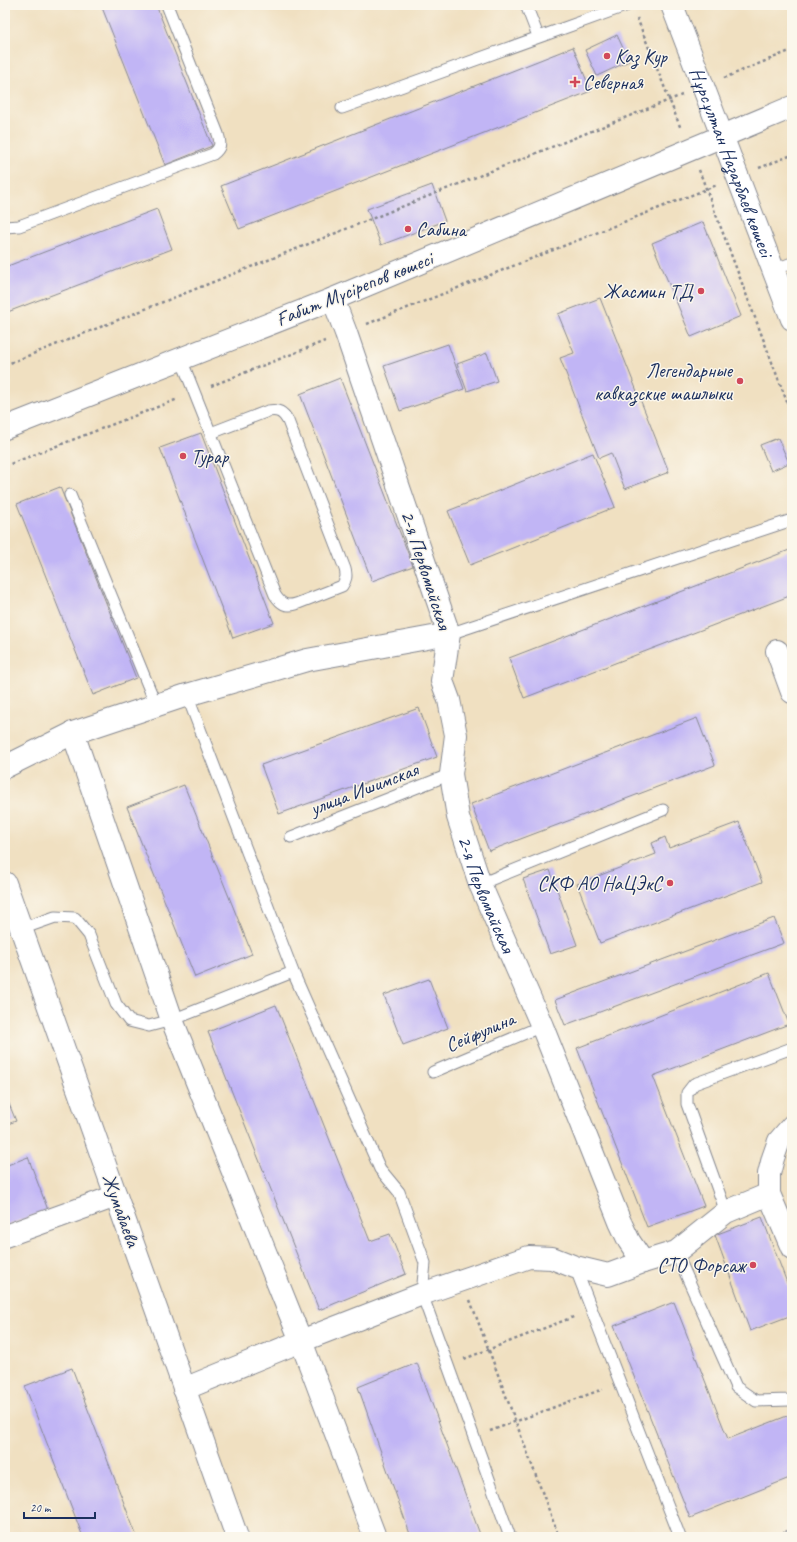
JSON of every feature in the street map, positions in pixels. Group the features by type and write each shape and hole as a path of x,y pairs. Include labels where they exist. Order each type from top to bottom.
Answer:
{"street":[{"name":"Нұрсұлтан Назарбаев көшесі","path":"672,5 722,136 783,267 792,319"},
{"name":"Ғабит Мүсірепов көшесі","path":"5,428 333,299 792,108"},
{"name":"2-я Первомайская","path":"333,299 346,332 449,634 442,681 449,700 456,734 451,774 458,817 480,884 542,1026 620,1222 629,1241 644,1262"},
{"path":"5,767 73,733 186,695 307,660 449,634"},
{"path":"777,651 792,692"},
{"path":"73,733 172,1020 301,1341 375,1537"},
{"name":"Жумабаева","path":"5,883 237,1537"},
{"path":"792,1126 779,1141 769,1174 769,1194 792,1248"},
{"path":"184,1389 301,1341 422,1294 529,1257 552,1258 575,1267 608,1275 676,1252 726,1212 769,1194"},
{"path":"5,1236 116,1196"}],"lane":[{"path":"5,227 9,228 19,226 213,154 218,150 220,146 218,134 167,5"},
{"path":"526,5 538,36"},
{"path":"342,108 538,36 631,9"},
{"path":"181,359 278,601 290,606 342,586 347,575 285,415 280,411 268,411 211,433"},
{"path":"70,496 156,705"},
{"path":"449,634 792,520"},
{"path":"186,695 293,972 380,1169 399,1192 425,1263 422,1294 510,1537"},
{"name":"улица Ишимская","path":"291,837 451,774"},
{"path":"480,884 663,810"},
{"path":"21,929 55,916 75,918 89,935 116,1004 129,1021 149,1026 172,1020 293,972"},
{"name":"Сейфулина","path":"433,1072 542,1026"},
{"path":"726,1212 687,1104 687,1093 694,1084 792,1048"},
{"path":"676,1252 736,1387 756,1401 792,1399"},
{"path":"575,1267 680,1537"},
{"path":"787,1537 792,1535"}],"path":[{"path":"631,9 690,150 792,415"},
{"path":"5,365 703,87 792,50"},
{"path":"463,1281 559,1537"},
{"path":"447,1365 591,1310"},
{"path":"474,1437 620,1383"}],"building":[{"path":"101,5 156,5 212,146 165,165"},
{"name":"Каз Кур","path":"617,35 629,61 597,76 585,50"},
{"path":"573,47 591,91 239,229 221,186"},
{"path":"432,185 445,221 381,245 367,209"},
{"path":"157,209 172,249 5,313 5,267"},
{"name":"Жасмин ТД","path":"703,222 741,316 691,337 652,243"},
{"path":"600,298 669,472 625,489 611,453 599,458 560,358 574,353 558,314"},
{"path":"448,344 464,389 400,411 384,366"},
{"path":"487,353 497,381 467,391 457,364"},
{"path":"340,378 413,566 372,581 300,394"},
{"path":"201,433 274,623 233,638 160,448"},
{"path":"778,438 789,463 771,471 760,445"},
{"path":"593,453 615,507 470,565 448,511"},
{"path":"60,487 136,678 93,695 17,504"},
{"path":"792,549 792,595 524,698 509,658"},
{"path":"419,708 437,757 279,814 261,765"},
{"path":"697,718 715,765 489,851 471,804"},
{"path":"184,785 252,954 195,977 127,807"},
{"name":"СКФ АО НаЦЭкС","path":"739,822 762,882 600,943 577,884 656,854 652,843 665,837 669,848"},
{"path":"550,870 577,945 550,954 523,879"},
{"path":"774,918 784,943 565,1025 555,1000"},
{"path":"769,973 789,1024 653,1076 704,1206 647,1227 577,1048"},
{"path":"429,979 448,1028 403,1045 384,995"},
{"path":"276,1005 370,1241 390,1234 406,1274 319,1310 208,1032"},
{"path":"5,1094 16,1121 5,1125"},
{"path":"28,1157 48,1210 5,1226 5,1166"},
{"name":"СТО Форсаж","path":"762,1217 792,1296 792,1315 750,1331 715,1235"},
{"path":"674,1302 728,1439 792,1414 792,1477 690,1518 614,1326"},
{"path":"417,1363 481,1537 411,1537 358,1387"},
{"path":"72,1368 137,1537 83,1537 25,1386"}],"place":[{"name":"Каз Кур","path":"607,56"},
{"name":"Северная","path":"575,82"},
{"name":"Сабина","path":"408,229"},
{"name":"Жасмин ТД","path":"701,291"},
{"name":"Легендарные кавказские шашлыки","path":"740,381"},
{"name":"Турар","path":"183,456"},
{"name":"СКФ АО НаЦЭкС","path":"670,883"},
{"name":"СТО Форсаж","path":"753,1265"}]}
